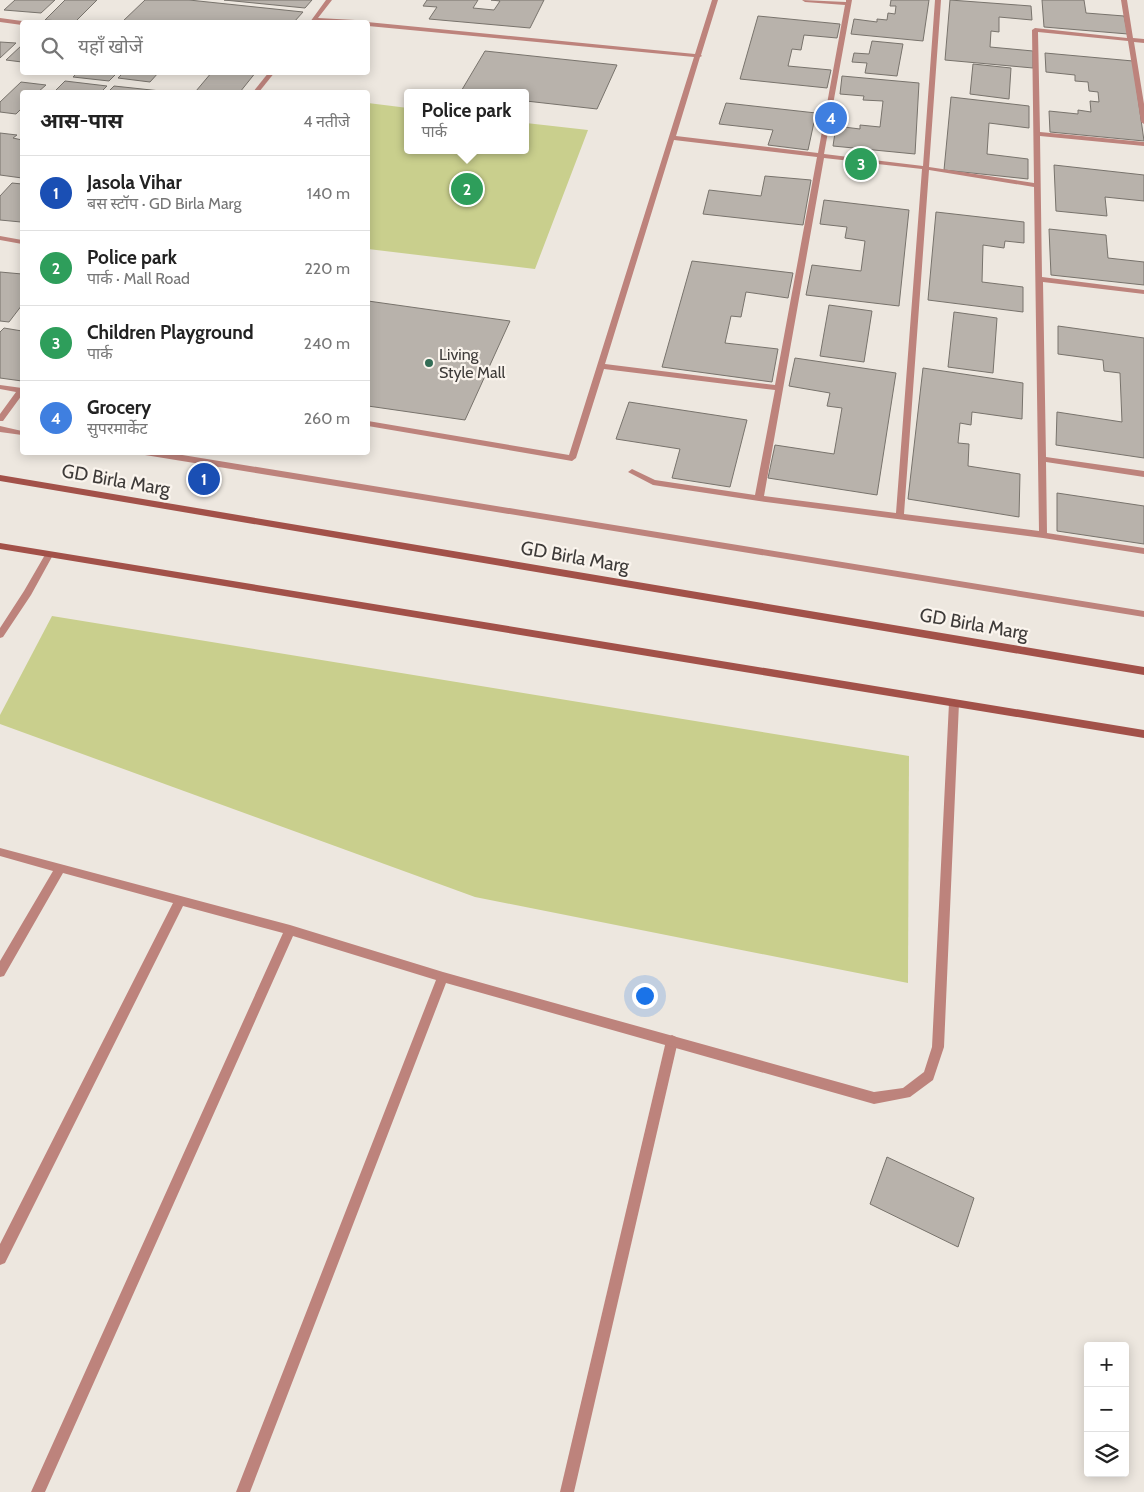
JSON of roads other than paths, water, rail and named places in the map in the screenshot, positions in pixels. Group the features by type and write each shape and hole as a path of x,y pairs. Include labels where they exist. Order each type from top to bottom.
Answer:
{"main road":[{"name":"GD Birla Marg","path":"0,478 1144,671"},
{"path":"0,546 1144,734"}],"street":[{"path":"314,20 329,0"},
{"path":"370,424 572,458 716,0"},
{"path":"759,498 849,2 805,0"},
{"path":"900,517 938,0"},
{"path":"1124,0 1144,122"},
{"path":"0,20 20,23"},
{"path":"370,24 699,56"},
{"path":"1043,535 1035,30 1144,41"},
{"path":"258,90 270,75"},
{"path":"1036,134 1144,144"},
{"path":"673,138 926,168 1038,186"},
{"path":"0,238 20,242"},
{"path":"1039,279 1144,292"},
{"path":"601,366 778,388"},
{"path":"0,387 20,390"},
{"path":"0,419 20,393"},
{"path":"0,429 20,433"},
{"path":"164,455 1144,614"},
{"path":"1042,460 1144,474"},
{"path":"632,472 653,482 759,498 1043,535 1144,551"},
{"path":"0,635 28,593 49,555"},
{"path":"0,852 290,930 443,977 874,1098 906,1093 929,1076 938,1047 954,703"},
{"path":"0,972 60,868"},
{"path":"0,1258 180,901"},
{"path":"38,1492 290,930"},
{"path":"243,1492 443,977"},
{"path":"567,1492 672,1041"}],"place":[{"name":"Grocery","path":"831,118"},
{"name":"Children Playground","path":"861,164"},
{"name":"Police park","path":"467,189"},
{"name":"Living Style Mall","path":"429,363"},
{"name":"Jasola Vihar","path":"204,479"}]}
